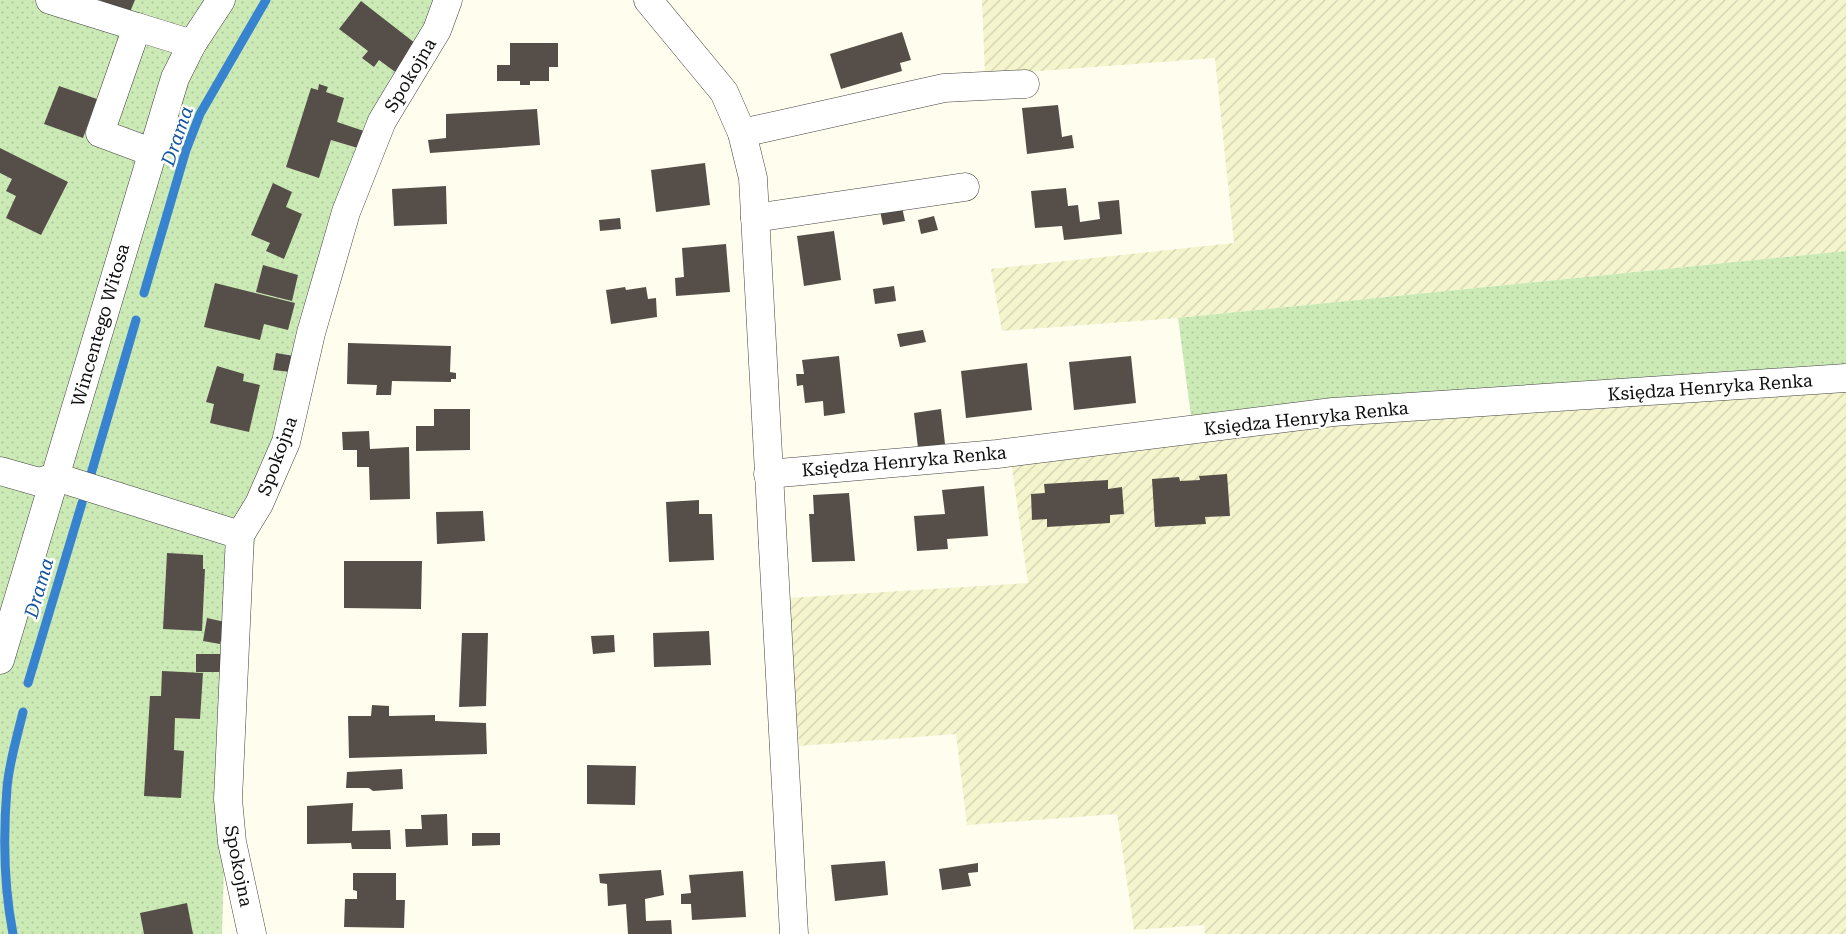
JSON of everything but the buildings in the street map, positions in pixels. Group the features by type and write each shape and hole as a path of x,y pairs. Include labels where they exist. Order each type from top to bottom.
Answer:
{"street":[{"path":"50,0 192,44"},
{"name":"Wincentego Witosa","path":"0,660 56,477 151,152 175,78 192,44 220,0"},
{"name":"Spokojna","path":"252,934 232,842 228,799 240,535 259,504 286,442 312,333 346,212 382,121 437,30 448,0"},
{"path":"648,0 724,92 742,134 753,178 794,934"},
{"path":"137,27 100,133 151,152"},
{"path":"742,134 944,88 1025,84"},
{"path":"755,218 965,187"},
{"name":"Księdza Henryka Renka","path":"768,474 997,454 1333,412 1846,378"},
{"path":"0,471 39,482 56,477 240,535"}],"green space":[{"path":"0,0 443,0 335,255 259,514 228,733 222,934 0,934"},
{"path":"982,0 1846,0 1846,251 1178,318 1002,331 991,269 1234,243 1215,58 985,75"},
{"path":"1846,251 1846,383 1192,424 1178,318"},
{"path":"1846,383 1846,934 1205,934 1204,925 1134,930 1117,814 967,825 956,734 799,746 788,598 1028,583 1011,461 1469,408"}],"waterway":[{"name":"Drama","path":"144,293 186,150 200,114 266,0"},
{"name":"Drama","path":"91,474 136,320"},
{"name":"Drama","path":"28,683 82,503"},
{"name":"Drama","path":"13,934 6,880 6,806 10,769 23,712"}]}
